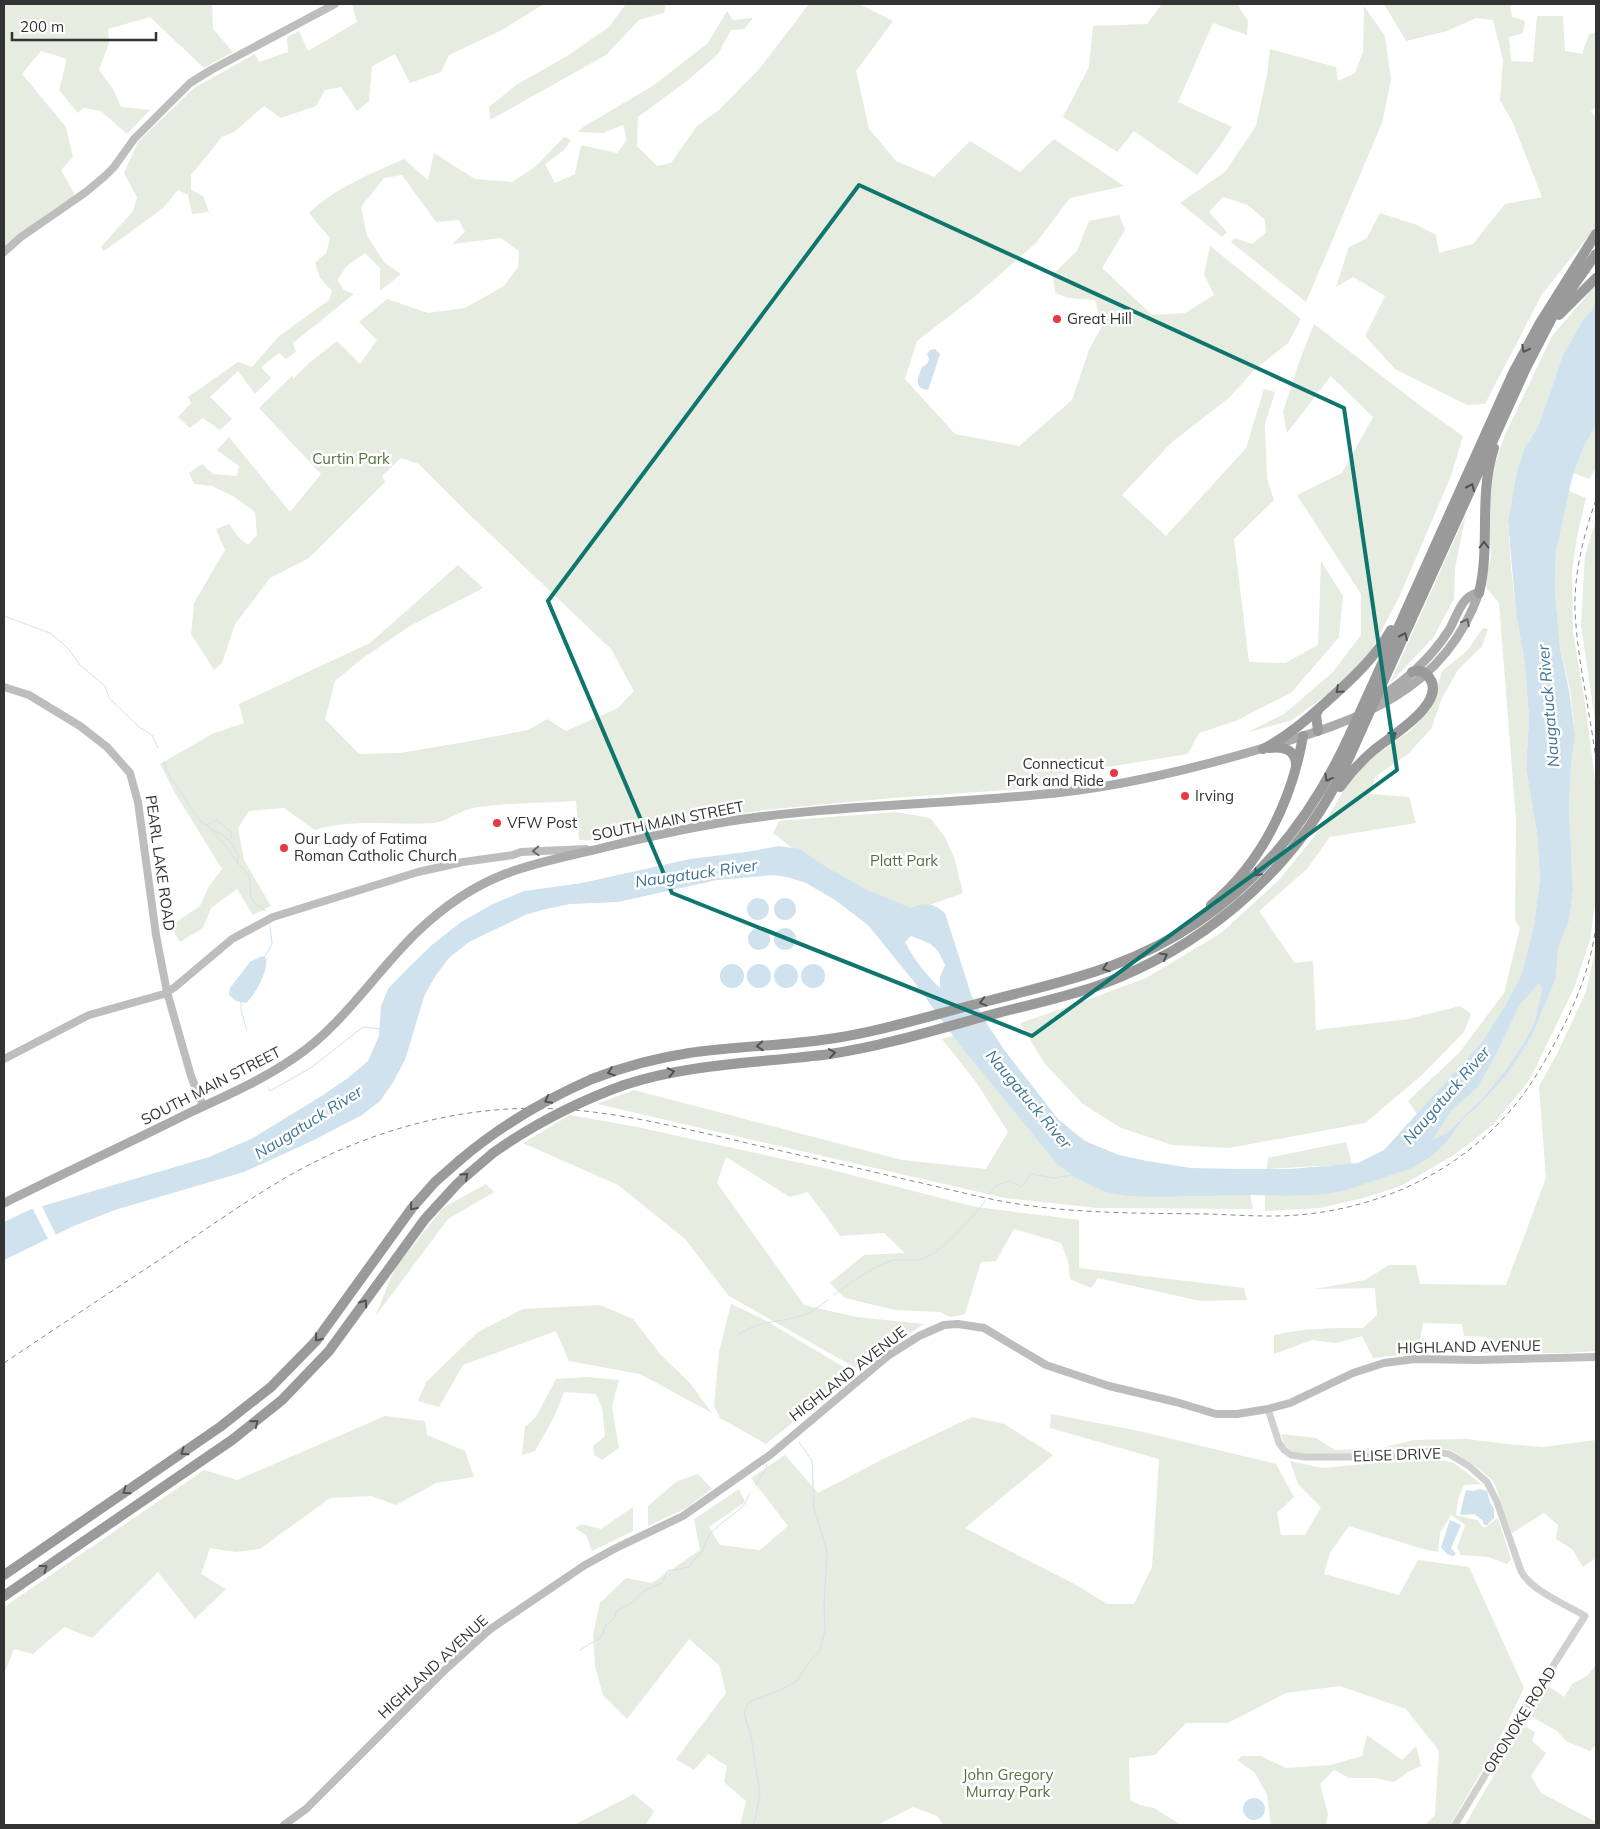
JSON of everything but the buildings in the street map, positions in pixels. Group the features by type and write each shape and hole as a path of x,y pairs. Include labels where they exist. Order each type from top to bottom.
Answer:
{"highway":[{"path":"4,1575 201,1441 255,1401 302,1357 329,1323 406,1215 435,1182 493,1134 529,1110 560,1093 592,1079 624,1068 674,1055 828,1039 895,1025 1094,972 1158,946 1202,919 1230,898 1261,869 1290,837 1328,780 1525,348 1596,234"},
{"path":"1559,292 1596,243"},
{"path":"1297,843 1336,784 1512,395 1555,312 1596,254"},
{"path":"1539,342 1555,319 1596,278"},
{"path":"1479,593 1484,563 1487,476 1512,395"},
{"path":"1263,749 1291,733 1358,673 1377,651 1423,573"},
{"path":"4,1596 216,1451 266,1414 314,1368 342,1333 424,1218 458,1183 522,1133 551,1116 596,1095 662,1074 694,1068 830,1054 902,1039 1082,991 1116,979 1148,964 1178,948 1208,928 1249,895 1274,870 1318,819 1356,767 1426,708 1432,691 1431,682 1426,674 1420,670 1412,672"},
{"path":"1318,731 1316,714 1320,708"},
{"path":"1126,960 1190,921 1215,902 1255,857 1282,809 1294,776 1303,736"},
{"path":"1263,749 1280,747 1292,752 1296,763 1294,776"}],"main road":[{"path":"4,252 105,176 114,167 134,139 190,84 211,70 335,4"},
{"path":"1318,731 1380,698 1412,672 1442,639 1466,598 1479,593"},
{"path":"1318,731 1383,704 1406,690 1426,674 1445,655 1458,636 1470,615 1479,593"},
{"name":"PEARL LAKE ROAD","path":"4,687 28,695 80,726 107,747 130,773 138,802 156,934 167,992 191,1076 203,1106"},
{"name":"SOUTH MAIN STREET","path":"4,1203 268,1074 302,1053 335,1024 410,940 437,915 474,889 503,874 594,850 686,829 737,820 925,802 1064,792 1134,782 1204,766 1318,731"},
{"path":"4,1059 89,1015 107,1008 152,998 167,992 232,939 268,919 418,872 463,862 513,855 521,852 594,850"},
{"path":"513,855 524,868"},
{"name":"HIGHLAND AVENUE","path":"284,1825 306,1809 446,1669 485,1633 589,1562 683,1516 770,1455 889,1356 919,1336 944,1325 958,1324 984,1328 1046,1366 1108,1386 1176,1402 1216,1414 1237,1414 1290,1403 1353,1373 1384,1363 1415,1359 1479,1360 1596,1357"}],"street":[{"name":"ELISE DRIVE","path":"1268,1409 1279,1443 1286,1452 1305,1457 1354,1457 1394,1456 1429,1451 1448,1454 1469,1466 1488,1482 1524,1576 1535,1586 1585,1616"},
{"name":"ORONOKE ROAD","path":"1455,1825 1521,1716 1585,1616"}],"highlighted area":[{"path":"859,185 1344,408 1397,770 1032,1036 672,893 548,601"}],"green space":[{"path":"4,4 212,4 213,29 233,52 204,68 150,17 108,29 109,43 99,70 113,89 121,107 150,110 127,134 101,111 84,108 78,113 59,90 67,59 41,51 22,74 66,127 73,157 61,170 75,195 4,246"},
{"path":"352,4 544,4 502,30 449,55 441,72 410,83 395,54 372,66 369,101 357,111 341,87 325,90 316,106 281,118 264,106 234,132 222,137 191,175 191,190 203,196 209,212 192,214 188,195 178,190 162,209 104,251 101,247 133,211 137,197 124,173 138,142 194,88 255,54 259,62 288,52 287,37 299,31 308,51 357,22"},
{"path":"626,4 666,4 664,13 639,20 606,55 490,120 489,107 516,85 567,56 609,27"},
{"name":"Curtin Park","path":"809,4 859,4 893,21 856,71 869,129 896,161 934,177 970,141 1020,172 1054,139 1124,186 1070,198 1036,243 974,297 917,341 905,379 955,434 1019,446 1072,400 1089,350 1102,326 1095,300 1069,298 1055,293 1053,274 1077,251 1089,221 1119,215 1125,230 1102,268 1152,315 1185,313 1214,295 1204,274 1210,246 1301,319 1288,343 1254,370 1229,398 1172,442 1122,495 1166,536 1246,448 1264,389 1275,392 1265,424 1267,479 1274,500 1234,539 1249,662 1285,663 1318,645 1321,561 1343,596 1339,637 1292,692 1236,721 1199,733 1188,754 1058,775 1049,787 892,798 764,810 678,824 599,841 579,840 576,801 477,807 434,823 359,823 329,826 315,830 284,808 249,811 238,828 244,860 271,906 253,915 237,889 211,908 203,928 180,942 170,926 200,906 208,888 222,869 175,793 160,764 212,734 244,723 239,704 370,643 458,565 483,588 410,626 363,658 335,681 325,719 359,754 400,753 465,742 528,730 547,719 566,731 618,708 634,691 611,649 419,464 401,458 382,476 385,482 309,558 270,578 235,624 222,663 214,670 191,634 194,603 225,550 216,529 229,524 238,537 248,545 257,535 255,512 233,496 212,486 194,484 189,473 202,464 213,474 237,476 239,466 217,450 229,437 290,512 321,474 259,408 293,375 293,379 308,364 337,341 360,364 377,340 359,322 387,299 428,313 465,308 504,286 518,267 519,251 501,238 452,244 465,232 459,220 436,222 402,175 384,178 361,207 367,236 385,263 401,274 380,291 380,268 365,253 347,266 337,280 344,290 354,294 293,343 296,352 286,359 279,353 261,367 271,378 255,394 238,371 210,397 232,419 220,430 203,418 190,428 178,417 191,403 188,397 238,362 252,367 279,336 329,300 332,291 320,278 315,263 326,253 330,238 309,213 342,188 404,159 428,180 434,153 475,179 512,182 535,167 564,137 571,140 564,150 545,164 555,183 575,174 581,145 617,153 627,140 623,125 603,133 577,132 654,85 708,43 727,11 733,20 753,18 744,29 731,30 718,54 687,81 638,117 637,146 657,166 671,163 697,126 719,110 760,68"},
{"path":"1162,4 1237,4 1248,21 1247,35 1213,23 1178,102 1232,127 1197,175 1134,131 1117,152 1063,117 1089,67 1093,26 1147,24"},
{"path":"1384,4 1512,4 1510,6 1512,17 1525,21 1523,33 1509,37 1511,61 1533,62 1537,16 1563,16 1565,51 1582,54 1589,34 1596,33 1596,106 1591,111 1596,118 1596,227 1542,294 1485,404 1467,405 1395,369 1365,336 1385,296 1353,277 1336,287 1349,247 1367,238 1380,213 1417,225 1436,235 1439,253 1473,244 1505,204 1542,197 1513,123 1500,100 1503,60 1493,20 1476,18 1447,31 1406,41"},
{"path":"1364,6 1385,36 1391,80 1382,123 1306,302 1231,242 1235,238 1252,244 1266,233 1265,220 1248,205 1223,197 1209,212 1227,232 1222,237 1180,203 1225,172 1256,126 1267,75 1270,49 1336,67 1338,81 1355,73 1363,52"},
{"path":"1596,285 1596,305 1582,321 1563,355 1538,427 1524,449 1517,471 1508,521 1511,567 1516,613 1525,665 1529,719 1526,769 1537,833 1540,880 1534,925 1522,973 1505,1006 1482,1042 1417,1114 1408,1101 1459,1053 1504,993 1520,928 1515,920 1516,820 1499,603 1487,589 1485,578 1491,557 1488,501 1490,478 1505,435 1552,336"},
{"path":"1314,324 1463,436 1451,476 1401,593 1369,655 1331,692 1292,720 1246,733 1284,714 1333,672 1361,635 1361,594 1297,495 1342,473 1373,417 1331,376 1287,433 1283,412"},
{"path":"1596,425 1596,468 1589,479 1574,473 1584,446"},
{"path":"1569,491 1586,498 1577,536 1572,572 1573,632 1586,709 1595,781 1596,896 1590,940 1574,988 1530,1079 1494,1124 1454,1155 1399,1187 1363,1198 1320,1208 1265,1211 1265,1195 1288,1196 1344,1191 1410,1169 1446,1143 1463,1119 1505,1077 1532,1036 1556,978 1558,948 1569,921 1573,891 1569,808 1575,735 1570,690 1560,648 1555,593 1556,552"},
{"path":"1466,514 1455,568 1454,599 1433,638 1390,683"},
{"path":"1596,520 1596,728 1581,625 1585,555"},
{"path":"1483,628 1488,629 1482,646 1458,670 1442,698 1431,729 1408,754 1375,777 1371,794 1409,797 1416,823 1330,837 1307,869 1259,911 1295,963 1313,961 1316,1030 1409,1019 1460,1006 1471,1014 1464,1032 1422,1075 1365,1123 1229,1148 1172,1145 1121,1128 1083,1104 1045,1064 1020,1023 1146,978 1221,933 1278,881 1322,827 1348,783 1373,757 1410,731 1430,710 1442,671 1467,651"},
{"name":"Platt Park","path":"896,812 930,818 945,837 955,860 963,893 913,911 884,904 805,858 773,833 779,821"},
{"path":"1596,945 1596,1351 1483,1353 1487,1337 1464,1336 1462,1324 1423,1323 1418,1353 1373,1358 1362,1336 1336,1343 1312,1340 1274,1354 1274,1335 1330,1328 1363,1328 1377,1315 1375,1288 1314,1289 1365,1280 1389,1265 1416,1265 1420,1284 1506,1285 1546,1178 1539,1086 1557,1054 1586,992"},
{"path":"1539,983 1542,989 1535,1021 1525,1041 1507,1068 1483,1098 1448,1132 1431,1141 1452,1110 1478,1086 1520,1005"},
{"path":"953,1036 1057,1164 1167,1197 1250,1195 1253,1209 1098,1208 1005,1198 597,1104 634,1090 902,1160 986,1169 1008,1132 976,1082 942,1039"},
{"path":"570,1115 637,1127 824,1168 976,1207 1079,1220 1079,1268 1244,1288 1247,1300 1200,1301 1098,1278 1091,1288 1070,1279 1068,1261 1061,1243 1014,1229 996,1261 981,1262 965,1314 950,1317 940,1312 895,1310 845,1298 830,1283 864,1255 905,1253 884,1233 840,1236 808,1192 790,1197 726,1157 717,1183 804,1305 856,1317 924,1324 856,1368 729,1296 685,1239 618,1185 523,1143"},
{"path":"1346,1142 1352,1164 1267,1169 1268,1158"},
{"path":"486,1184 494,1192 448,1219 375,1317 395,1268 443,1208"},
{"path":"731,1304 761,1318 854,1373 766,1444 720,1418 714,1406 719,1352"},
{"path":"600,1305 633,1319 661,1355 690,1383 712,1413 640,1374 569,1361 556,1331 463,1365 439,1407 418,1401 426,1382 478,1332 523,1309"},
{"path":"587,1377 619,1380 612,1407 619,1448 602,1460 594,1455 593,1446 605,1436 602,1407 596,1394 564,1392 555,1415 535,1451 522,1455 525,1427 536,1417 556,1379"},
{"name":"John Gregory Murray Park","path":"1051,1414 1139,1431 1276,1464 1294,1497 1277,1513 1281,1535 1305,1535 1321,1507 1298,1484 1290,1461 1322,1468 1427,1457 1454,1463 1481,1484 1464,1485 1458,1499 1456,1515 1477,1520 1484,1528 1498,1518 1511,1559 1507,1564 1488,1557 1461,1555 1457,1548 1465,1525 1451,1515 1440,1533 1438,1552 1349,1526 1330,1553 1324,1574 1399,1595 1418,1560 1469,1567 1524,1688 1493,1752 1450,1825 1425,1825 1435,1815 1439,1751 1406,1709 1340,1686 1286,1693 1228,1723 1186,1723 1155,1755 1129,1758 1130,1800 1140,1805 1154,1808 1181,1825 944,1825 937,1816 913,1807 877,1825 740,1825 746,1801 724,1782 727,1766 708,1754 694,1770 676,1759 726,1693 719,1665 689,1639 627,1719 603,1695 595,1666 593,1635 600,1603 626,1578 652,1583 700,1550 694,1519 739,1489 745,1502 709,1527 720,1545 760,1550 788,1526 751,1478 785,1455 818,1493 881,1460 972,1417 1004,1424 1053,1455 965,1528 1078,1586 1107,1604 1134,1604 1152,1567 1159,1459 1050,1428"},
{"path":"385,1416 425,1421 427,1435 465,1451 474,1477 436,1483 396,1505 371,1496 330,1498 260,1549 236,1552 210,1548 201,1574 226,1589 195,1619 158,1572 92,1638 64,1627 33,1654 14,1649 4,1674 4,1607 204,1470 237,1480"},
{"path":"1281,1434 1316,1438 1335,1450 1382,1448 1414,1440 1467,1439 1543,1447 1596,1440 1596,1558 1583,1567 1572,1549 1556,1539 1558,1525 1544,1513 1512,1533 1494,1482 1477,1467 1451,1450 1425,1446 1386,1453 1336,1455 1293,1453 1284,1444"},
{"path":"698,1474 712,1489 685,1509 648,1526 648,1506 677,1481"},
{"path":"633,1507 633,1531 592,1551 586,1535 575,1528 582,1524 601,1529"},
{"path":"1596,1665 1596,1744 1590,1751 1566,1741 1557,1731 1529,1715 1548,1686 1564,1697 1572,1684 1587,1676"},
{"path":"1523,1725 1535,1732 1532,1741 1546,1753 1531,1776 1541,1793 1596,1822 1596,1825 1465,1825"},
{"path":"1367,1735 1402,1760 1416,1746 1421,1766 1394,1782 1374,1778 1349,1778 1334,1770 1320,1784 1328,1814 1326,1825 1271,1825 1267,1795 1255,1773 1237,1760 1242,1756 1261,1756 1286,1768 1331,1765 1362,1756"},
{"path":"634,1794 654,1811 646,1825 574,1825"}],"water":[{"name":"Naugatuck River","path":"1596,305 1596,425 1584,446 1572,478 1556,552 1555,591 1560,648 1569,690 1575,735 1569,808 1573,891 1569,921 1558,948 1556,978 1532,1036 1505,1077 1463,1119 1446,1143 1429,1158 1410,1169 1344,1191 1325,1194 1167,1197 1130,1196 1105,1192 1078,1179 1057,1164 959,1044 915,983 868,925 835,900 806,883 774,875 717,880 618,902 570,904 546,909 525,915 469,942 449,958 436,975 425,994 405,1060 380,1101 362,1115 312,1141 244,1172 115,1210 76,1225 4,1260 4,1222 29,1210 209,1157 251,1139 348,1078 368,1061 379,1036 381,1006 388,989 433,944 461,922 493,904 524,891 582,883 690,859 779,846 800,849 826,867 867,890 911,908 929,904 945,913 972,997 989,1027 1005,1051 1058,1119 1085,1141 1119,1155 1191,1168 1290,1169 1358,1163 1384,1150 1482,1042 1505,1006 1522,973 1534,925 1540,880 1537,833 1526,769 1529,719 1525,665 1516,613 1508,521 1517,471 1524,449 1538,427 1563,355 1582,321","holes":["911,936 932,946 942,958 945,965 940,977 940,988 930,978 908,948 905,942","1539,983 1542,989 1535,1021 1525,1041 1507,1068 1483,1098 1448,1132 1432,1140 1452,1110 1478,1087 1520,1005"]},
{"path":"935,349 940,354 927,390 920,387 918,378 922,367 927,364 929,359 927,354 930,350"},
{"path":"758,898 766,901 769,909 766,917 758,920 750,917 747,909 750,901"},
{"path":"785,898 793,901 796,909 793,917 785,920 777,917 774,909 777,901"},
{"path":"759,928 767,931 770,939 767,947 759,950 751,947 748,939 751,931"},
{"path":"785,928 793,931 796,939 793,947 785,950 777,947 774,939 777,931"},
{"path":"262,956 266,958 266,963 257,988 246,1003 236,1001 229,995 230,988 250,962"},
{"path":"732,964 741,967 744,976 741,985 732,988 723,985 720,976 723,967"},
{"path":"759,964 768,967 771,976 768,985 759,988 750,985 747,976 750,967"},
{"path":"786,964 795,967 798,976 795,985 786,988 777,985 774,976 777,967"},
{"path":"813,964 822,967 825,976 822,985 813,988 804,985 801,976 804,967"},
{"path":"1480,1489 1487,1491 1494,1509 1494,1518 1487,1525 1484,1525 1482,1520 1474,1514 1460,1514 1466,1490"},
{"path":"1450,1520 1461,1525 1451,1548 1456,1554 1453,1556 1447,1554 1441,1547"},
{"path":"1254,1798 1262,1801 1265,1809 1262,1817 1254,1820 1246,1817 1243,1809 1246,1801"}],"pier":[{"path":"41,1204 57,1237 49,1241 32,1207"}],"waterway":[{"path":"4,616 50,633 61,642 80,665 105,686 109,698 139,727 152,735 158,748"},
{"path":"164,762 167,772 200,821 206,825 217,820 232,833 230,841 239,856 237,862 249,875 251,897 255,904 266,911"},
{"path":"207,825 227,847 237,862"},
{"path":"212,830 229,840"},
{"path":"264,958 272,944 270,926"},
{"path":"241,1002 241,1010 247,1031"},
{"path":"268,1087 270,1091 312,1067 363,1027 380,1029"},
{"path":"989,1195 995,1186 1009,1181 1022,1187 1031,1174 1054,1178 1073,1175"},
{"path":"834,1295 861,1276 883,1264 894,1260 917,1260 929,1256 956,1234 985,1201"},
{"path":"738,1335 761,1324 805,1315 828,1300"},
{"path":"754,1825 760,1794 751,1736 744,1713 749,1702 778,1691 797,1681 807,1665 820,1650 825,1631 824,1604 827,1551 814,1508 812,1461 799,1442"},
{"path":"755,1486 767,1467 766,1464"},
{"path":"580,1650 601,1637 606,1625 615,1618 616,1611 630,1604 644,1591 662,1583 667,1571 689,1567 703,1551 705,1543 713,1530 743,1506 750,1493"}],"railway":[{"path":"1596,500 1581,553 1575,595 1578,647 1596,761"},
{"path":"4,1363 240,1206 303,1168 346,1147 391,1131 414,1124 485,1111 548,1108 579,1110 639,1119 981,1197 1056,1209 1271,1216 1308,1214 1344,1208 1378,1199 1442,1169 1497,1126 1520,1099 1540,1069 1568,1018 1588,963 1596,925"}],"place":[{"name":"Great Hill","path":"1057,319"},
{"name":"Connecticut Park and Ride","path":"1114,773"},
{"name":"Irving","path":"1185,796"},
{"name":"VFW Post","path":"497,823"},
{"name":"Our Lady of Fatima Roman Catholic Church","path":"284,848"}]}
